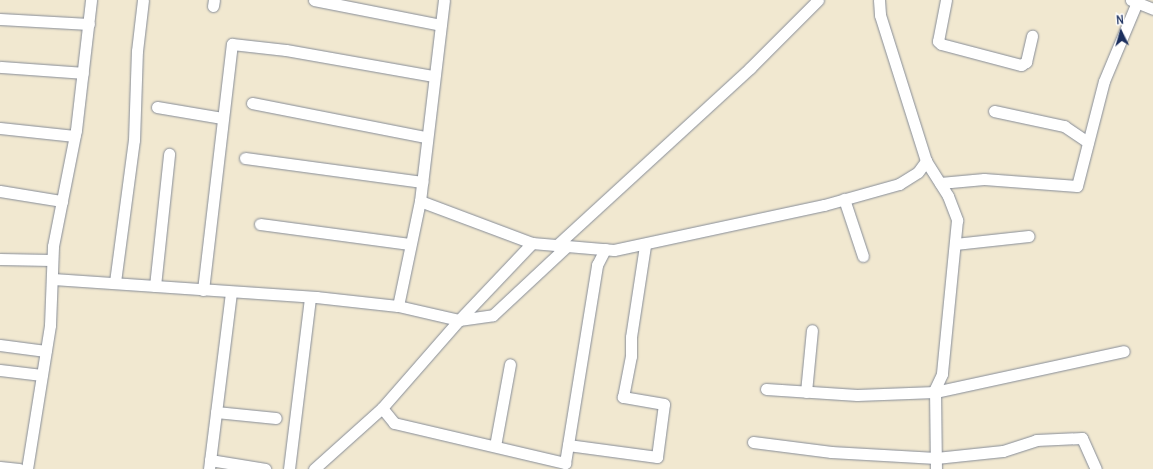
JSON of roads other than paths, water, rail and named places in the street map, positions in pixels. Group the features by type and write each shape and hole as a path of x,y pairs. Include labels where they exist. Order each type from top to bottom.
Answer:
{"street":[{"path":"27,469 46,351 53,279 51,260 75,136 91,0"},
{"path":"114,282 134,140 138,51 143,0"},
{"path":"314,0 441,25"},
{"path":"398,306 420,201 426,137 444,0"},
{"path":"53,279 114,282 310,297 398,306 459,320 493,315 562,245 750,68 818,0"},
{"path":"878,0 880,15 926,161 948,196 957,220 942,374 935,392 936,464"},
{"path":"946,0 938,41 941,44 1021,64 1026,62 1032,36"},
{"path":"940,183 984,180 1077,186 1104,81 1133,1 1153,9"},
{"path":"0,19 89,24"},
{"path":"203,290 222,118 232,44 286,50 434,76"},
{"path":"0,67 83,73"},
{"path":"252,103 426,137"},
{"path":"157,107 222,118"},
{"path":"994,111 1064,126 1088,142"},
{"path":"0,128 75,136"},
{"path":"155,286 170,154"},
{"path":"245,158 422,182"},
{"path":"420,201 532,243 614,250 645,245 844,199 899,184 918,172 926,161"},
{"path":"0,191 62,201"},
{"path":"844,199 863,256"},
{"path":"260,224 410,244"},
{"path":"954,244 1029,236"},
{"path":"314,469 382,408 459,320 532,243"},
{"path":"568,445 658,457 664,404 623,397 631,356 631,337 645,245"},
{"path":"382,408 394,423 495,446 565,466 597,265 605,249"},
{"path":"0,259 51,260"},
{"path":"231,292 210,464 265,469"},
{"path":"289,469 310,297"},
{"path":"806,392 812,330"},
{"path":"0,345 46,351"},
{"path":"766,389 857,395 935,392 1124,351"},
{"path":"495,446 510,364"},
{"path":"0,370 42,375"},
{"path":"216,412 276,418"},
{"path":"753,442 936,464 1002,451 1036,440 1082,438 1096,469"},
{"path":"0,467 19,469"}]}
